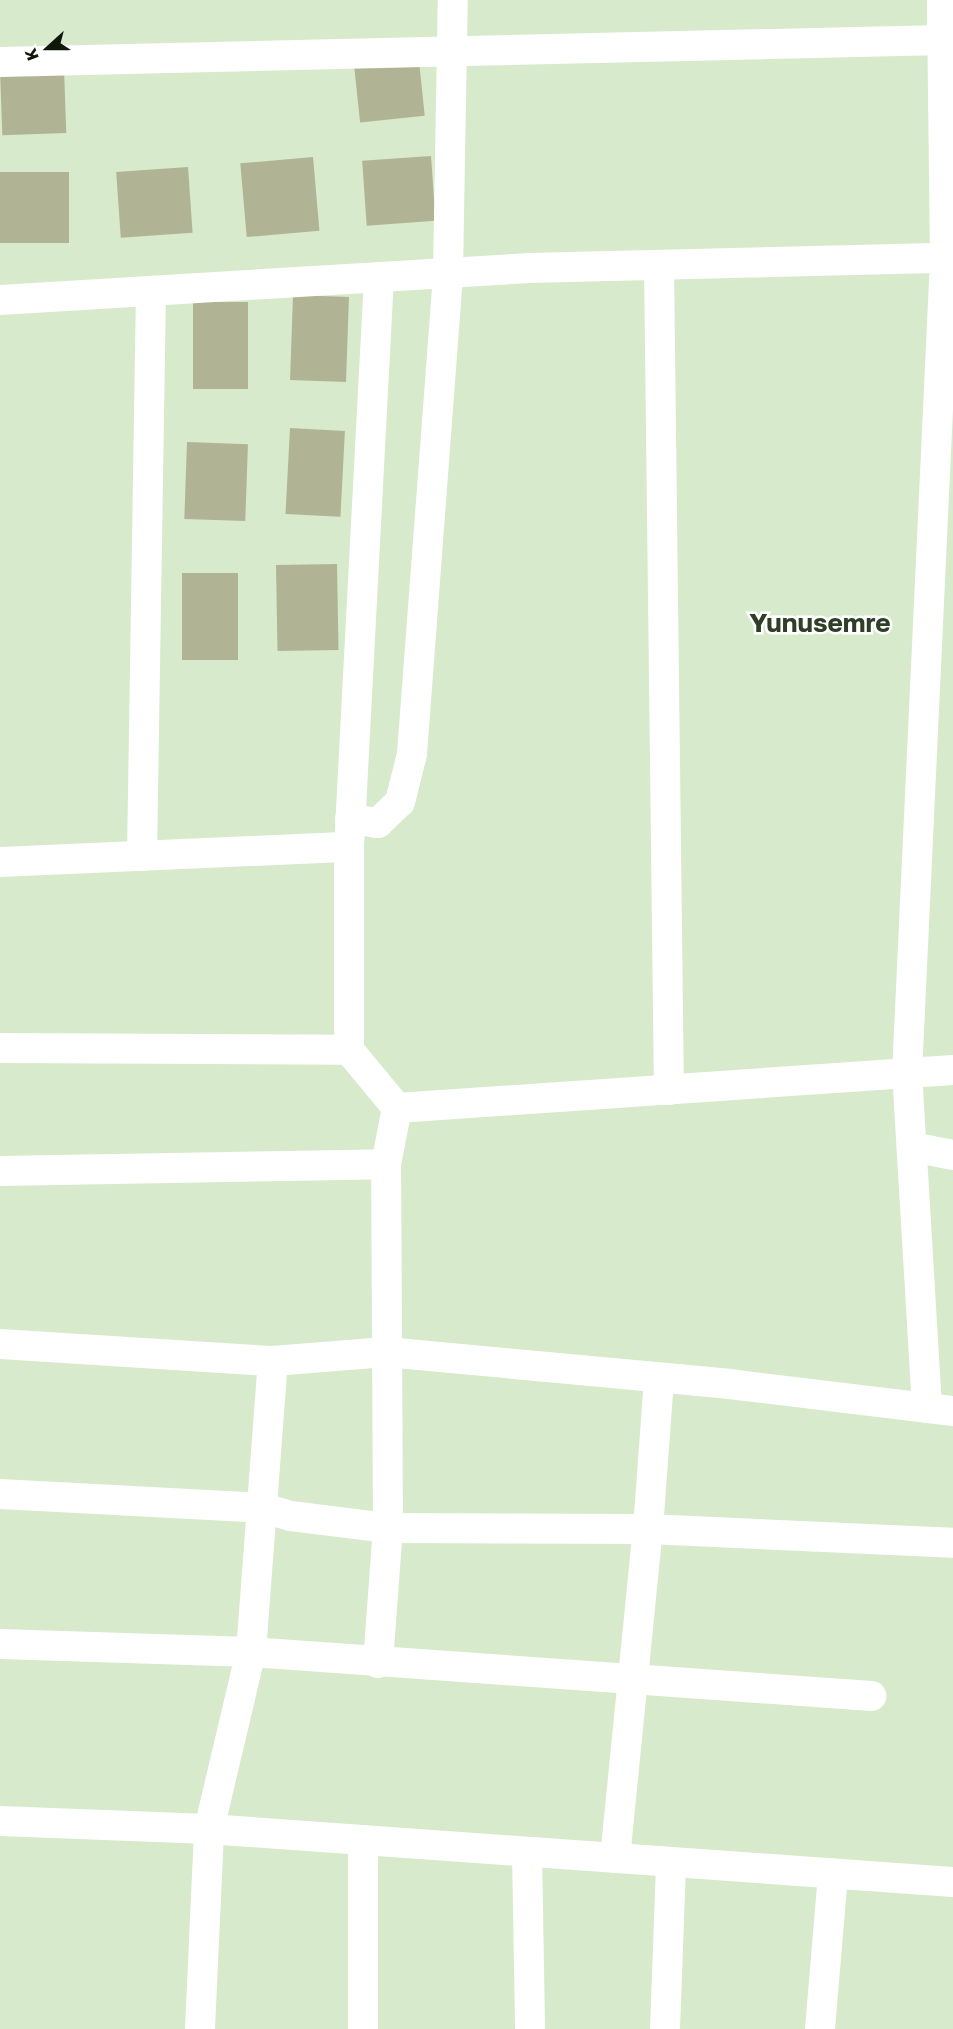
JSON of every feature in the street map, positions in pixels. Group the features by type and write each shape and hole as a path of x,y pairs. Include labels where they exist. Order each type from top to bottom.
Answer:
{"street":[{"path":"0,862 142,856 350,833 378,823 400,802 412,754 448,273 453,0"},
{"path":"0,1344 273,1360 386,1352 659,1380 729,1384 940,1409 912,1147 907,1074 940,619 945,258 942,0"},
{"path":"0,62 943,40"},
{"path":"0,300 448,273 945,258"},
{"path":"659,265 669,1090"},
{"path":"379,277 350,833 349,1050 398,1108"},
{"path":"142,856 151,291"},
{"path":"0,1048 349,1050"},
{"path":"398,1108 953,1070"},
{"path":"378,1663 388,1528 386,1164 398,1108"},
{"path":"912,1147 953,1155"},
{"path":"0,1171 386,1164"},
{"path":"200,2029 209,1829 251,1652 264,1508 273,1360"},
{"path":"615,1858 648,1529 659,1380"},
{"path":"0,1494 264,1508 291,1516 388,1528 648,1529 953,1543"},
{"path":"0,1644 251,1652 378,1663 634,1677 871,1696"},
{"path":"0,1821 209,1829 953,1882"},
{"path":"363,1840 363,2029"},
{"path":"528,1852 530,2029"},
{"path":"665,2029 671,1862"},
{"path":"820,2029 833,1874"}],"building":[{"path":"419,61 425,116 360,122 354,68"},
{"path":"64,68 66,133 2,135 0,70"},
{"path":"431,156 436,221 367,226 362,161"},
{"path":"313,157 319,231 247,237 240,163"},
{"path":"188,167 193,233 121,238 116,172"},
{"path":"0,172 69,172 69,243 0,243"},
{"path":"293,295 349,297 346,382 290,380"},
{"path":"193,302 248,302 248,389 193,389"},
{"path":"290,428 345,431 340,517 285,514"},
{"path":"187,442 248,444 245,521 184,519"},
{"path":"337,564 339,650 278,651 276,565"},
{"path":"182,573 238,573 238,660 182,660"}],"district":[{"name":"Yunusemre","path":"820,623"}]}
